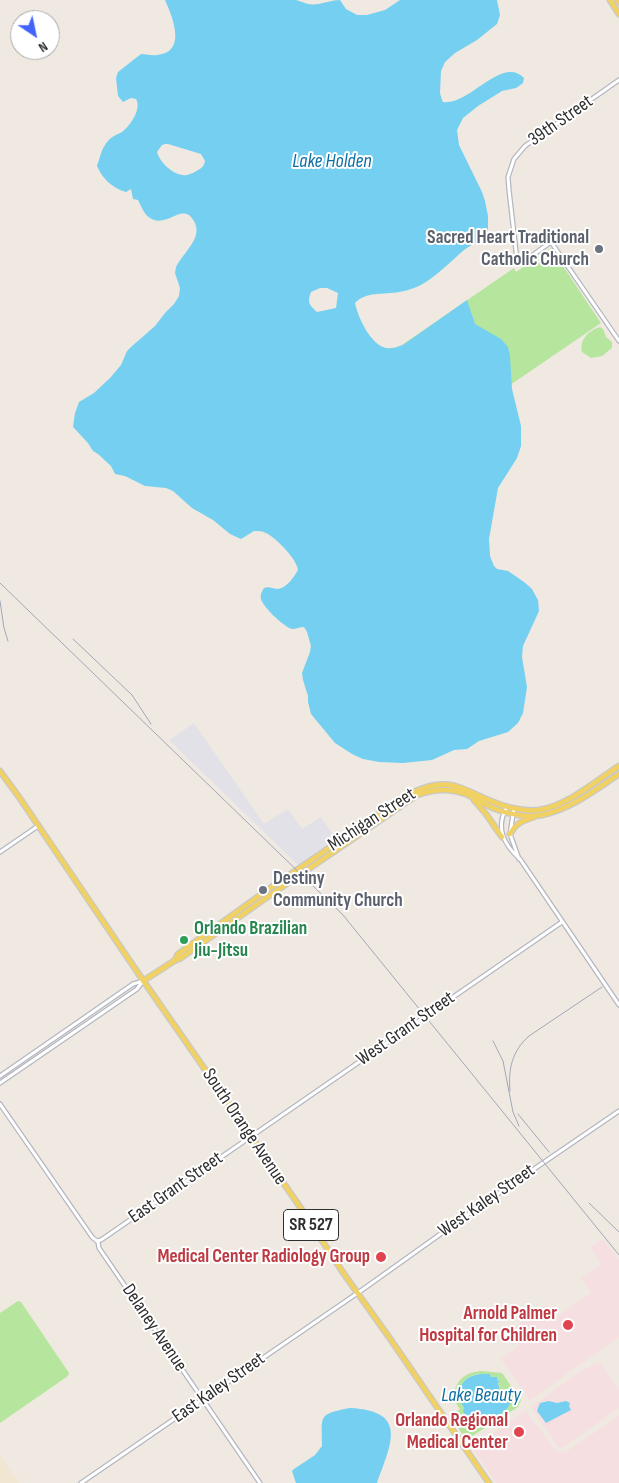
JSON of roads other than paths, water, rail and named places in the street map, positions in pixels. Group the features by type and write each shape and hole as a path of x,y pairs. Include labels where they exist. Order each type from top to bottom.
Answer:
{"main road":[{"path":"610,0 619,14"},
{"name":"Michigan Street","path":"174,961 178,954 217,925 404,797 419,789 430,786 455,786 468,789 492,802 524,810 539,810 566,801 619,766"},
{"name":"South Orange Avenue","path":"0,771 489,1483"},
{"name":"Michigan Street","path":"143,981 186,955 417,795 429,790 455,791 504,812 524,816 541,816 566,808 619,774"},
{"path":"472,797 502,837"},
{"path":"510,834 518,823 541,816"},
{"path":"217,925 221,930"},
{"path":"186,955 187,948"}],"street":[{"name":"39th Street","path":"619,80 524,146 514,160 508,177 517,260 521,263 551,242 619,341"},
{"path":"507,806 504,812 502,837 506,845 520,859"},
{"path":"514,808 510,834 513,846 619,1005"},
{"path":"0,852 38,826"},
{"path":"502,837 510,834"},
{"name":"West Grant Street","path":"251,1136 562,922"},
{"name":"Michigan Street","path":"0,1076 133,984 143,981"},
{"name":"Michigan Street","path":"0,1083 137,989 143,981"},
{"path":"32,1054 36,1058"},
{"name":"Delaney Avenue","path":"0,1104 260,1483"},
{"name":"West Kaley Street","path":"357,1293 456,1222 619,1111"},
{"name":"East Grant Street","path":"97,1243 251,1136"},
{"name":"East Kaley Street","path":"81,1483 357,1293"}],"water":[{"name":"Lake Holden","path":"165,0 296,0 308,4 320,4 340,0 346,9 357,15 367,15 385,10 400,0 497,0 500,15 497,24 445,62 441,71 440,93 443,102 453,101 464,97 506,73 515,73 524,78 523,83 516,88 502,91 478,106 463,118 457,130 459,145 485,201 488,231 480,240 464,250 420,285 399,292 370,295 359,299 355,303 361,321 373,340 385,348 403,345 467,300 475,324 501,339 508,347 512,389 521,426 521,446 517,458 498,488 489,539 490,556 497,569 508,571 532,589 538,600 539,611 523,646 522,657 527,687 523,713 518,723 508,732 479,741 467,749 454,750 432,760 403,763 363,759 335,743 311,714 302,673 311,646 307,632 304,627 292,629 284,625 261,599 264,588 277,589 287,585 298,570 290,555 280,544 262,531 254,531 241,539 230,534 213,520 192,508 173,491 166,488 145,486 125,476 115,474 111,466 93,451 73,427 79,402 94,393 110,378 121,365 127,351 155,326 174,304 179,296 180,288 175,273 176,267 193,242 196,234 195,223 186,214 160,221 148,217 138,200 133,199 131,189 126,192 112,186 97,166 106,143 128,126 137,108 136,99 131,98 123,102 118,96 116,78 118,72 141,54 157,55 167,52 172,47 175,40 175,32","holes":["165,144 201,154 205,161 203,166 187,175 173,172 165,165 157,152","320,288 327,288 338,293 336,308 317,312 312,307 309,301 311,292"]},
{"name":"Lake Beauty","path":"481,1374 490,1374 491,1377 497,1377 497,1380 500,1381 498,1383 501,1390 511,1398 510,1404 503,1412 476,1425 471,1421 466,1421 464,1408 457,1395 460,1386 465,1380"},
{"path":"549,1401 557,1403 566,1401 570,1403 571,1410 546,1423 537,1411 540,1403"},
{"path":"350,1408 369,1410 381,1415 388,1423 391,1432 390,1443 377,1483 296,1483 292,1471 315,1455 322,1446 322,1422 324,1418 332,1412"}],"railway":[{"path":"0,583 343,915 619,1255"},
{"path":"0,601 8,641"},
{"path":"73,639 132,695 151,724"},
{"path":"510,1091 512,1061 523,1042 602,987"},
{"path":"493,1041 503,1061 513,1112 519,1126"},
{"path":"518,1114 549,1152"},
{"path":"589,1203 619,1232"}],"place":[{"name":"Sacred Heart Traditional Catholic Church","path":"599,249"},
{"name":"Destiny Community Church","path":"263,890"},
{"name":"Orlando Brazilian Jiu-Jitsu","path":"184,940"},
{"name":"Medical Center Radiology Group","path":"381,1257"},
{"name":"Arnold Palmer Hospital for Children","path":"568,1325"},
{"name":"Orlando Regional Medical Center","path":"519,1432"}]}
